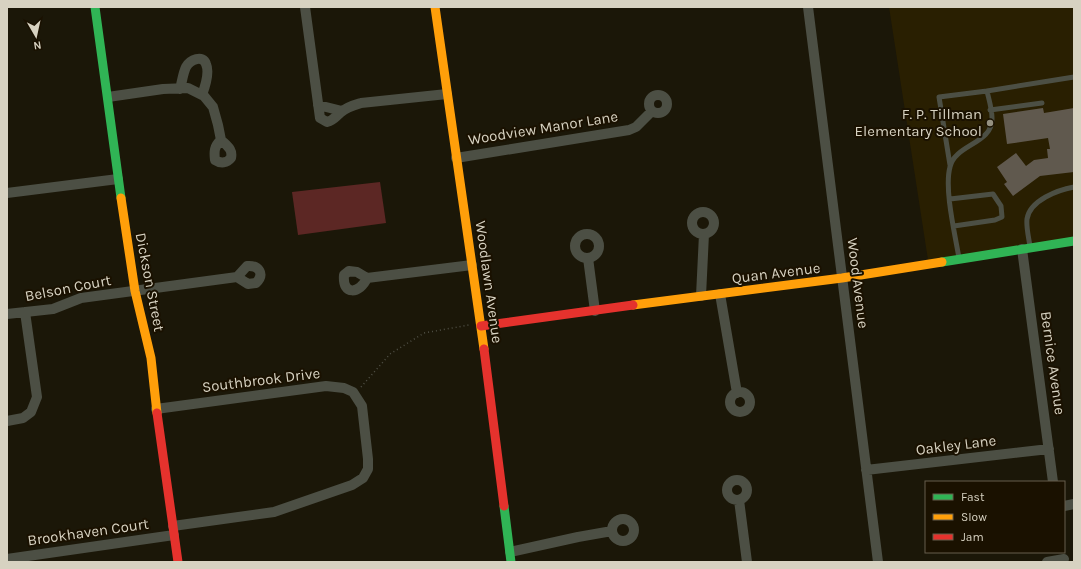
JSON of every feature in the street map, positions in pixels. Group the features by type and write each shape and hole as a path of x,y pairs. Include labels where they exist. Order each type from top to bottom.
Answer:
{"street":[{"name":"Dickson Street","path":"95,7 118,179 135,291 151,358 156,409 178,562"},
{"path":"305,7 320,118 327,122 333,120 348,107 361,103 447,94"},
{"name":"Woodlawn Avenue","path":"435,7 481,324 510,557"},
{"name":"Wood Avenue","path":"808,7 878,562"},
{"path":"180,89 186,67 191,61 198,59 204,60 207,64 207,73 202,95"},
{"path":"108,97 163,89 188,88 202,95 213,107 221,140"},
{"name":"Woodview Manor Lane","path":"456,158 629,130 636,127 652,111"},
{"path":"7,193 118,179"},
{"path":"701,296 704,234"},
{"name":"Quan Avenue","path":"481,324 595,311 842,278 1074,241"},
{"name":"Bernice Avenue","path":"1026,248 1053,481"},
{"path":"588,258 595,311"},
{"path":"367,278 472,265"},
{"name":"Belson Court","path":"7,314 53,309 81,298 237,278"},
{"path":"720,294 738,393"},
{"path":"7,421 23,418 31,412 38,397 25,312"},
{"name":"Southbrook Drive","path":"156,409 326,386 344,388 353,392 355,395"},
{"name":"Brookhaven Court","path":"7,559 274,512 352,485 363,478 368,470 362,406 355,395"},
{"name":"Oakley Lane","path":"866,470 1049,449"},
{"path":"739,500 747,562"},
{"path":"510,557 578,537 612,532"},
{"path":"1047,562 1064,558"}],"lane":[{"path":"959,259 948,180 950,165 939,97 1074,77"},
{"path":"950,165 955,157 984,136 990,129 992,119 987,91"},
{"path":"990,110 1042,103"},
{"path":"1026,248 1027,218 1033,208 1044,197 1055,192 1074,188"},
{"path":"950,199 993,194 1001,206 1002,216 995,220 954,226"}],"path":[{"path":"355,395 390,354 424,333 481,324"}],"shaded area":[{"name":"F. P. Tillman Elementary School","path":"889,7 1074,7 1074,238 928,260"},
{"path":"380,182 386,223 298,235 292,192"}],"building":[{"name":"F. P. Tillman Elementary School","path":"1043,108 1044,113 1074,108 1074,172 1040,176 1013,196 1004,184 1007,182 997,167 1016,153 1026,166 1034,160 1048,158 1047,149 1050,149 1048,138 1007,144 1003,114"}],"traffic: fast":[{"path":"95,7 121,198"},
{"path":"942,262 1074,241"},
{"path":"504,506 511,562"}],"traffic: slow":[{"path":"435,7 484,349"},
{"path":"121,198 135,291 151,358 157,413"},
{"path":"633,305 842,278 942,262"}],"traffic: jam":[{"path":"481,326 633,305"},
{"path":"484,349 504,506"},
{"path":"157,413 178,562"}],"place":[{"name":"F. P. Tillman Elementary School","path":"990,123"}]}
